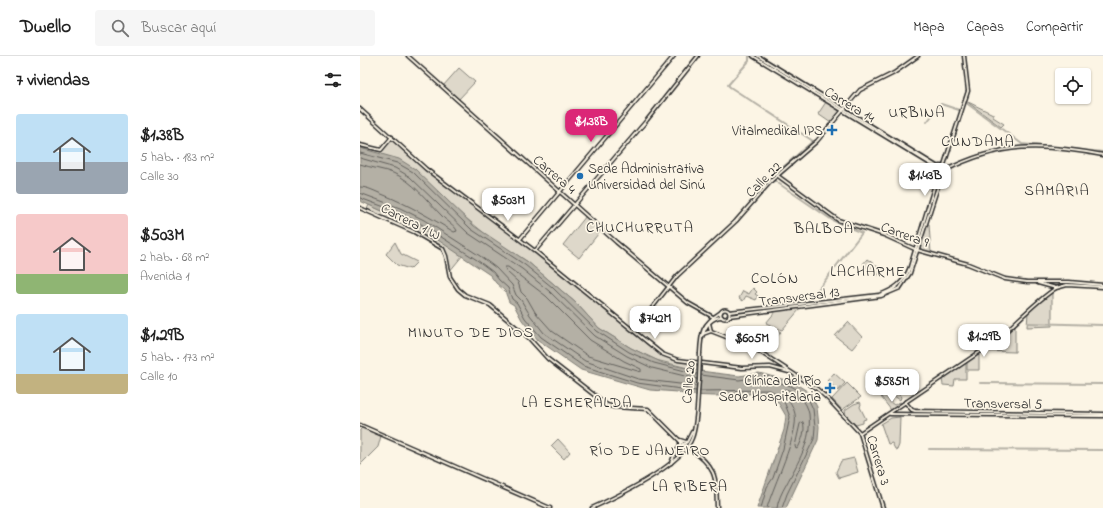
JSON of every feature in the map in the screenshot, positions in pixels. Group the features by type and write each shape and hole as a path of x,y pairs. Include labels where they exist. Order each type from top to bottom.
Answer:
{"street":[{"name":"Carrera 4","path":"408,56 668,286 688,303 713,317"},
{"path":"519,239 674,56"},
{"path":"535,251 647,120 698,56"},
{"name":"Carrera 14","path":"753,56 844,110"},
{"name":"Carrera 14","path":"758,56 937,168 943,170"},
{"name":"Calle 22","path":"634,331 668,286 736,222 778,176 817,141 863,88 894,73 918,56"},
{"path":"916,249 968,91 964,56"},
{"path":"360,109 418,161 535,251 667,357 742,368 776,368 789,372"},
{"path":"360,145 381,150 392,138"},
{"path":"938,174 943,170 995,150 1016,147 1066,149 1103,155"},
{"path":"916,249 938,174 937,168"},
{"name":"Carrera 9","path":"778,176 838,220 884,235 916,249 968,264 1005,279 1037,283 1052,282 1103,286"},
{"name":"Carrera 1 W","path":"360,208 414,232 443,249 446,256 450,278 458,289 467,296 486,302 528,337 548,359 607,405 614,407 648,409 680,440"},
{"name":"Transversal 13","path":"729,316 881,296 894,291 905,282 912,267 916,249"},
{"name":"Transversal 13","path":"729,312 887,292 897,286 905,278 916,249"},
{"path":"1047,293 1048,287 1052,282 1056,288"},
{"name":"Carrera 9","path":"1037,283 1056,288"},
{"path":"860,433 1008,331 1047,293 1056,288 1067,285 1103,286"},
{"path":"725,309 729,312 729,316 726,318 716,318 709,323 703,334 701,342 704,328 713,317 725,309"},
{"path":"721,312 722,317"},
{"path":"703,334 711,331 709,323"},
{"name":"Carrera 3","path":"711,331 749,345 817,389 860,433 883,508"},
{"name":"Calle 20","path":"592,508 671,463 682,455 688,446 692,439 694,423 701,342"},
{"path":"776,368 779,367 778,364"},
{"path":"888,415 907,413 909,408 905,402"},
{"path":"901,405 899,408 901,413"},
{"name":"Transversal 5","path":"909,408 915,411 1103,415"},
{"name":"Transversal 5","path":"907,413 1103,415"},
{"name":"Calle 20","path":"687,442 694,423"},
{"path":"360,425 550,508"},
{"path":"680,440 687,442"},
{"path":"680,440 683,444 684,452"},
{"path":"679,447 680,440"},
{"path":"671,463 679,447 687,442"},
{"path":"688,446 708,463 714,471 718,508"},
{"path":"676,451 677,455 682,455"}],"shaded area":[{"path":"459,68 475,82 458,100 443,86"},
{"path":"966,101 993,114 993,117 1004,124 1001,127"},
{"path":"826,102 841,112 831,123 818,114"},
{"path":"392,138 410,157 535,251 660,355 678,361 697,362 696,370 656,360 631,348 599,328 576,303 528,262 490,238 454,208 374,153 360,148 360,145 381,150"},
{"path":"369,205 420,228 463,255 449,272 444,249 417,232 367,209"},
{"path":"586,216 602,229 579,258 563,245"},
{"path":"926,224 929,224 931,253 918,249"},
{"path":"395,242 401,254 417,262 410,269 397,265 386,254"},
{"path":"867,259 882,270 877,276 863,264"},
{"path":"753,288 757,292 755,294 758,296 756,300 746,296 743,301 739,298 743,291 749,294"},
{"path":"1052,290 1052,326 1027,327 1028,312"},
{"path":"797,308 799,310 782,330 766,323 776,311"},
{"path":"848,322 862,337 852,349 835,336"},
{"path":"1015,325 1015,352 981,351"},
{"path":"771,327 781,332 770,345 757,335 760,332 765,335"},
{"path":"979,354 979,370 967,370 967,361"},
{"path":"966,363 966,379 955,379 954,386 943,385 942,379"},
{"path":"834,373 845,383 838,391 827,381"},
{"path":"847,383 861,397 842,410 832,399"},
{"path":"890,389 897,392 901,397 900,400 894,396 890,402 894,405 900,402 902,403 891,410 881,397"},
{"path":"860,402 860,407 866,419 863,420 863,423 856,425 846,417 845,410"},
{"path":"900,417 899,445 897,450 892,443 888,444 881,424 891,418"},
{"path":"362,428 381,436 378,447 360,465 360,430"},
{"path":"558,439 570,452 564,459 551,446"},
{"path":"854,458 858,472 839,478 836,472 841,461"}],"water":[{"path":"360,148 399,159 415,169 474,226 528,262 576,303 599,328 631,348 663,363 700,371 739,376 759,373 793,382 810,393 817,407 819,427 818,440 786,508 757,508 784,430 786,416 775,397 762,393 715,396 685,395 678,392 650,390 581,370 538,340 522,320 514,305 509,302 505,291 490,275 420,228 360,201"}],"waterway":[{"path":"749,56 749,61 728,85 813,141 773,176"},
{"path":"965,102 1022,144 1103,152"},
{"path":"927,122 941,104 959,110"},
{"path":"775,181 832,220 862,233 809,301"},
{"path":"1028,323 1103,325"},
{"path":"980,383 1103,384"},
{"path":"929,449 1103,450"}],"place":[{"name":"Vitalmedikal IPS","path":"832,130"},
{"name":"Sede Administrativa Universidad del Sinú","path":"580,176"},
{"name":"Clínica del Río Sede Hospitalaria","path":"830,388"}],"district":[{"name":"URBINA","path":"917,112"},
{"name":"CUNDAMA","path":"978,141"},
{"name":"SAMARIA","path":"1057,190"},
{"name":"CHUCHURRUTA","path":"640,227"},
{"name":"BALBOA","path":"824,228"},
{"name":"LACHARME","path":"868,271"},
{"name":"COLÓN","path":"775,278"},
{"name":"MINUTO DE DIOS","path":"471,332"},
{"name":"LA ESMERALDA","path":"577,402"},
{"name":"RÍO DE JANEIRO","path":"650,450"},
{"name":"LA RIBERA","path":"690,486"}]}
